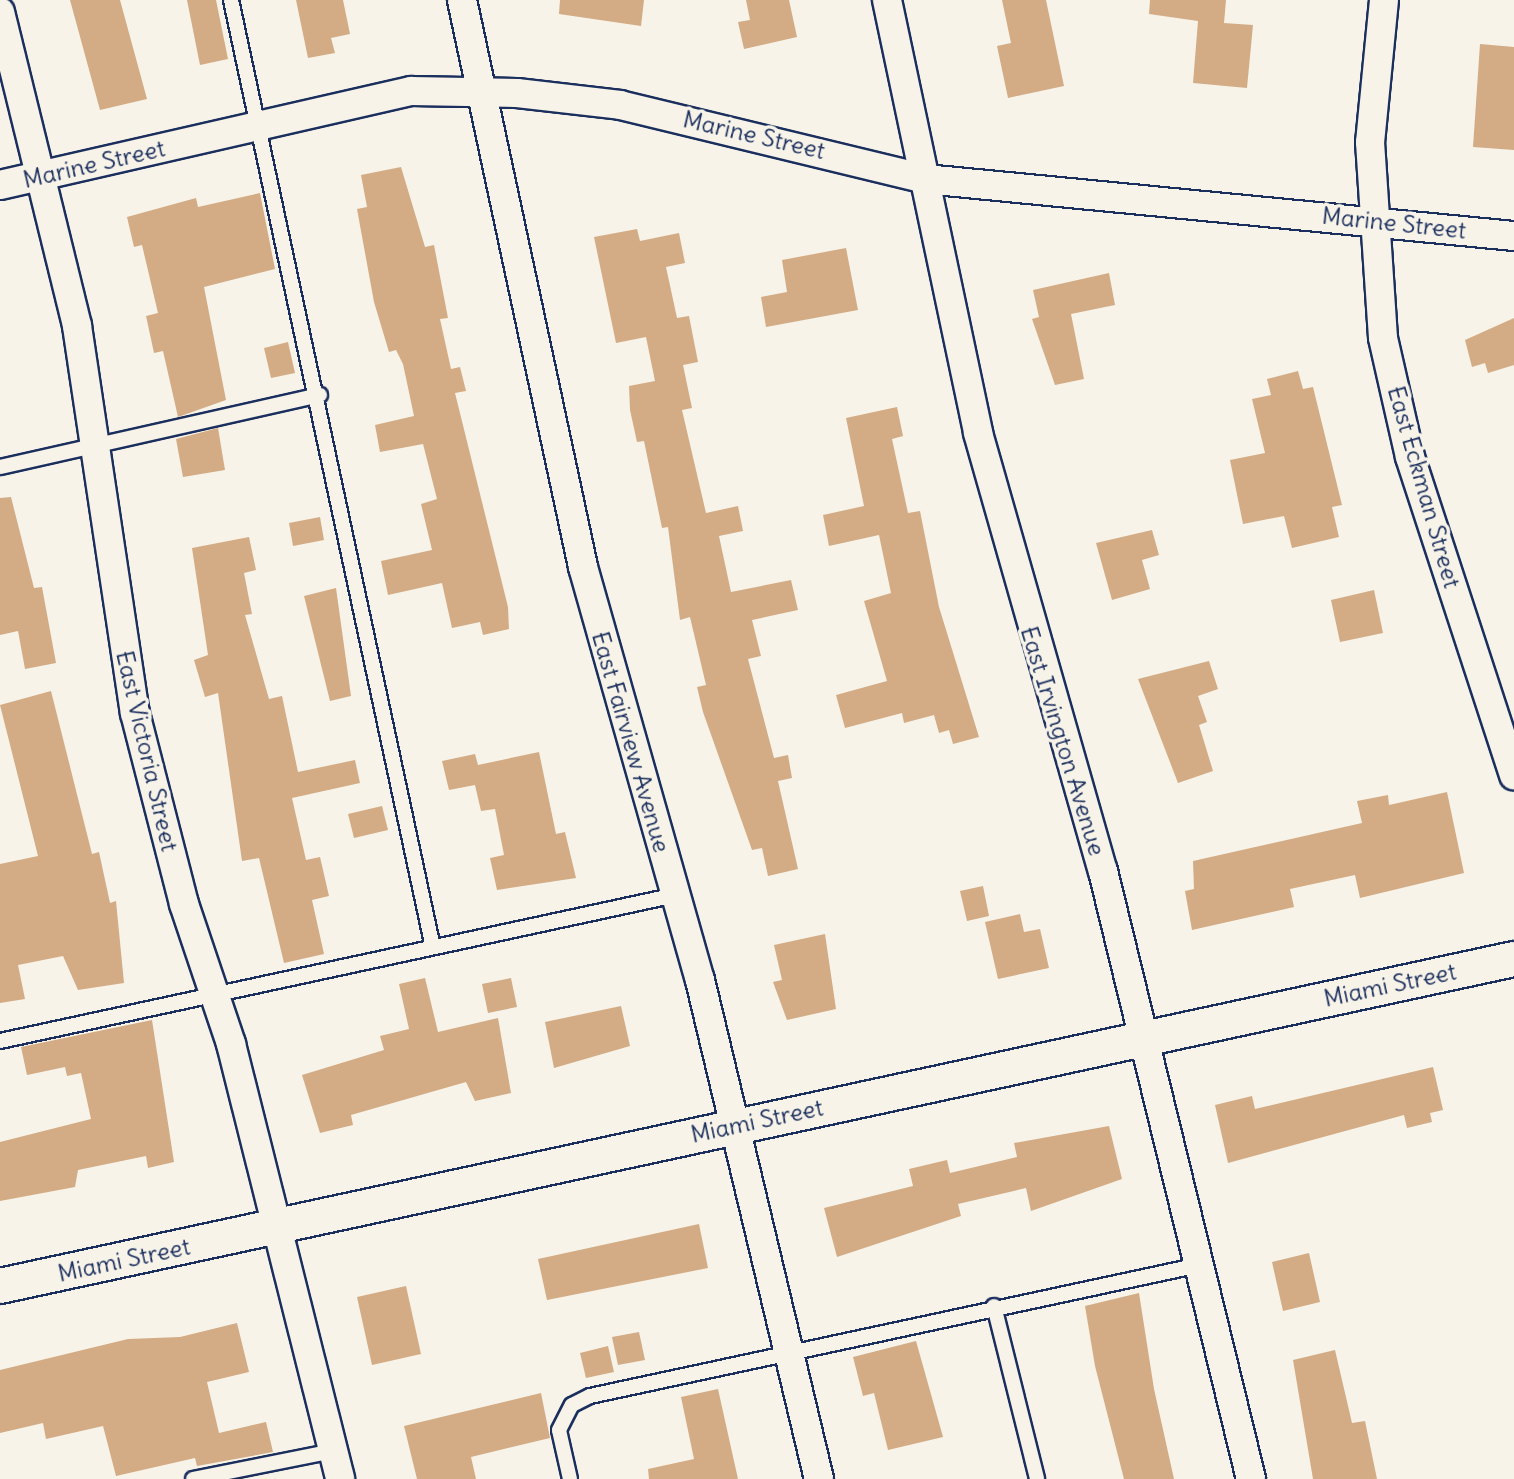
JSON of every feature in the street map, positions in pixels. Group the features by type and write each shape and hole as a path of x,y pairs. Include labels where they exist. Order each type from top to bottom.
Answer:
{"street":[{"name":"East Fairview Avenue","path":"462,0 583,567 676,895 819,1479"},
{"name":"East Irvington Avenue","path":"887,0 1008,554 1078,776 1195,1266 1251,1479"},
{"name":"East Eckman Street","path":"1384,0 1371,220 1383,338 1410,457 1514,775"},
{"name":"East Victoria Street","path":"0,12 43,177 95,445 135,713 278,1227 340,1479"},
{"name":"Marine Street","path":"0,185 411,91 482,93 620,105 925,179 1514,236"},
{"name":"Miami Street","path":"0,1286 1514,959"}],"lane":[{"path":"231,0 320,395 432,943"},
{"path":"0,467 320,395"},
{"path":"0,1041 432,943 676,895"},
{"path":"570,1479 559,1440 572,1405 994,1306 1195,1266"},
{"path":"994,1306 1037,1479"},
{"path":"193,1479 333,1451"}],"building":[{"path":"70,0 120,0 147,99 100,110"},
{"path":"187,0 216,0 228,59 200,65"},
{"path":"296,0 343,0 350,34 331,38 335,53 308,58"},
{"path":"560,0 644,0 641,26 559,14"},
{"path":"746,0 789,0 797,37 744,49 738,22 750,20"},
{"path":"1002,0 1046,0 1064,86 1008,98 997,46 1011,43"},
{"path":"1150,0 1226,0 1224,23 1253,25 1247,88 1193,83 1198,21 1149,14"},
{"path":"1480,44 1514,47 1514,150 1473,147"},
{"path":"401,167 425,247 434,245 448,318 440,319 451,369 460,367 466,391 455,393 508,607 509,629 483,635 480,622 452,628 442,583 388,595 381,561 432,550 421,504 437,499 423,444 380,452 375,425 414,416 403,364 396,350 389,352 374,302 357,209 367,207 361,175"},
{"path":"260,193 275,269 204,287 226,400 178,417 163,351 154,353 146,316 158,313 142,245 134,247 127,217 196,198 198,207"},
{"path":"637,229 640,241 679,233 685,263 666,267 677,318 689,316 698,362 683,365 692,408 682,410 706,513 738,506 743,531 719,536 731,592 791,580 798,610 752,620 761,656 748,659 774,758 788,755 792,778 778,781 798,869 768,876 762,848 752,850 703,712 697,687 706,685 690,617 680,620 668,527 662,528 644,441 637,442 630,410 629,386 655,381 646,337 616,343 594,237"},
{"path":"846,248 858,310 766,327 761,297 787,292 782,260"},
{"path":"1109,273 1115,305 1071,314 1084,379 1055,385 1032,319 1039,317 1033,290"},
{"path":"1514,318 1514,365 1488,373 1485,363 1472,367 1465,340"},
{"path":"288,342 295,373 271,378 264,348"},
{"path":"1298,371 1303,389 1313,387 1342,505 1332,507 1339,537 1292,548 1284,516 1243,524 1230,460 1265,453 1252,399 1271,395 1267,379"},
{"path":"897,407 903,436 892,439 908,513 920,511 939,607 979,737 953,744 949,730 939,733 934,715 904,723 902,713 845,728 836,695 887,681 864,601 891,593 879,535 829,546 823,515 864,506 846,418"},
{"path":"218,428 225,470 183,477 176,439"},
{"path":"11,497 34,588 42,587 56,663 25,669 18,631 0,635 0,498"},
{"path":"320,517 324,540 293,546 289,523"},
{"path":"1152,530 1159,555 1142,560 1150,589 1112,600 1096,543"},
{"path":"249,537 256,570 244,573 252,614 245,615 269,699 282,696 298,772 355,760 360,783 292,798 306,860 320,857 329,896 312,900 324,954 284,963 259,858 242,861 218,693 205,697 194,660 208,655 192,548"},
{"path":"336,588 351,696 330,701 304,596"},
{"path":"1374,590 1383,633 1340,642 1331,600"},
{"path":"1209,661 1218,689 1198,696 1207,722 1199,725 1213,771 1178,783 1138,679"},
{"path":"51,691 92,854 99,852 110,903 116,901 124,983 78,990 63,956 18,965 25,999 0,1003 0,864 38,856 0,705"},
{"path":"539,752 556,834 565,832 576,878 497,890 490,858 504,855 495,809 481,811 475,785 449,790 442,761 475,754 478,765"},
{"path":"1447,792 1464,873 1360,898 1355,875 1290,889 1294,907 1192,930 1185,891 1194,889 1193,861 1362,823 1357,801 1388,795 1389,805"},
{"path":"382,806 388,830 354,838 348,814"},
{"path":"983,886 989,916 967,921 960,891"},
{"path":"1020,914 1024,932 1040,929 1049,968 998,979 985,922"},
{"path":"825,934 836,1009 787,1020 773,982 782,980 774,945"},
{"path":"425,978 438,1032 498,1018 511,1093 475,1101 466,1082 351,1115 353,1125 320,1133 302,1075 384,1050 380,1036 409,1029 399,984"},
{"path":"511,978 517,1007 488,1013 482,984"},
{"path":"621,1006 630,1046 554,1068 545,1022"},
{"path":"152,1020 174,1162 148,1168 146,1156 78,1170 75,1187 0,1201 0,1142 91,1119 81,1073 67,1076 65,1067 27,1075 21,1047"},
{"path":"1433,1067 1443,1110 1430,1113 1432,1122 1407,1128 1404,1115 1228,1163 1215,1105 1252,1096 1255,1109"},
{"path":"1109,1126 1122,1179 1031,1211 1026,1188 958,1204 961,1216 837,1257 824,1208 913,1186 909,1169 947,1160 950,1173 1017,1157 1014,1143"},
{"path":"699,1224 708,1268 547,1300 538,1259"},
{"path":"1309,1253 1320,1302 1283,1311 1272,1262"},
{"path":"406,1286 421,1354 372,1365 357,1297"},
{"path":"1139,1293 1154,1389 1174,1479 1124,1479 1095,1366 1085,1306"},
{"path":"237,1323 249,1372 207,1382 219,1433 266,1422 273,1452 197,1466 195,1458 116,1476 103,1426 46,1439 43,1423 0,1433 0,1370 128,1339 180,1337"},
{"path":"639,1332 645,1360 618,1365 612,1337"},
{"path":"916,1341 943,1437 888,1450 874,1393 863,1396 853,1357"},
{"path":"608,1346 614,1372 586,1378 580,1353"},
{"path":"1335,1350 1352,1423 1365,1421 1377,1479 1313,1479 1293,1360"},
{"path":"718,1389 738,1479 649,1479 648,1469 694,1459 681,1397"},
{"path":"541,1393 550,1438 471,1457 476,1479 417,1479 404,1426"}]}
